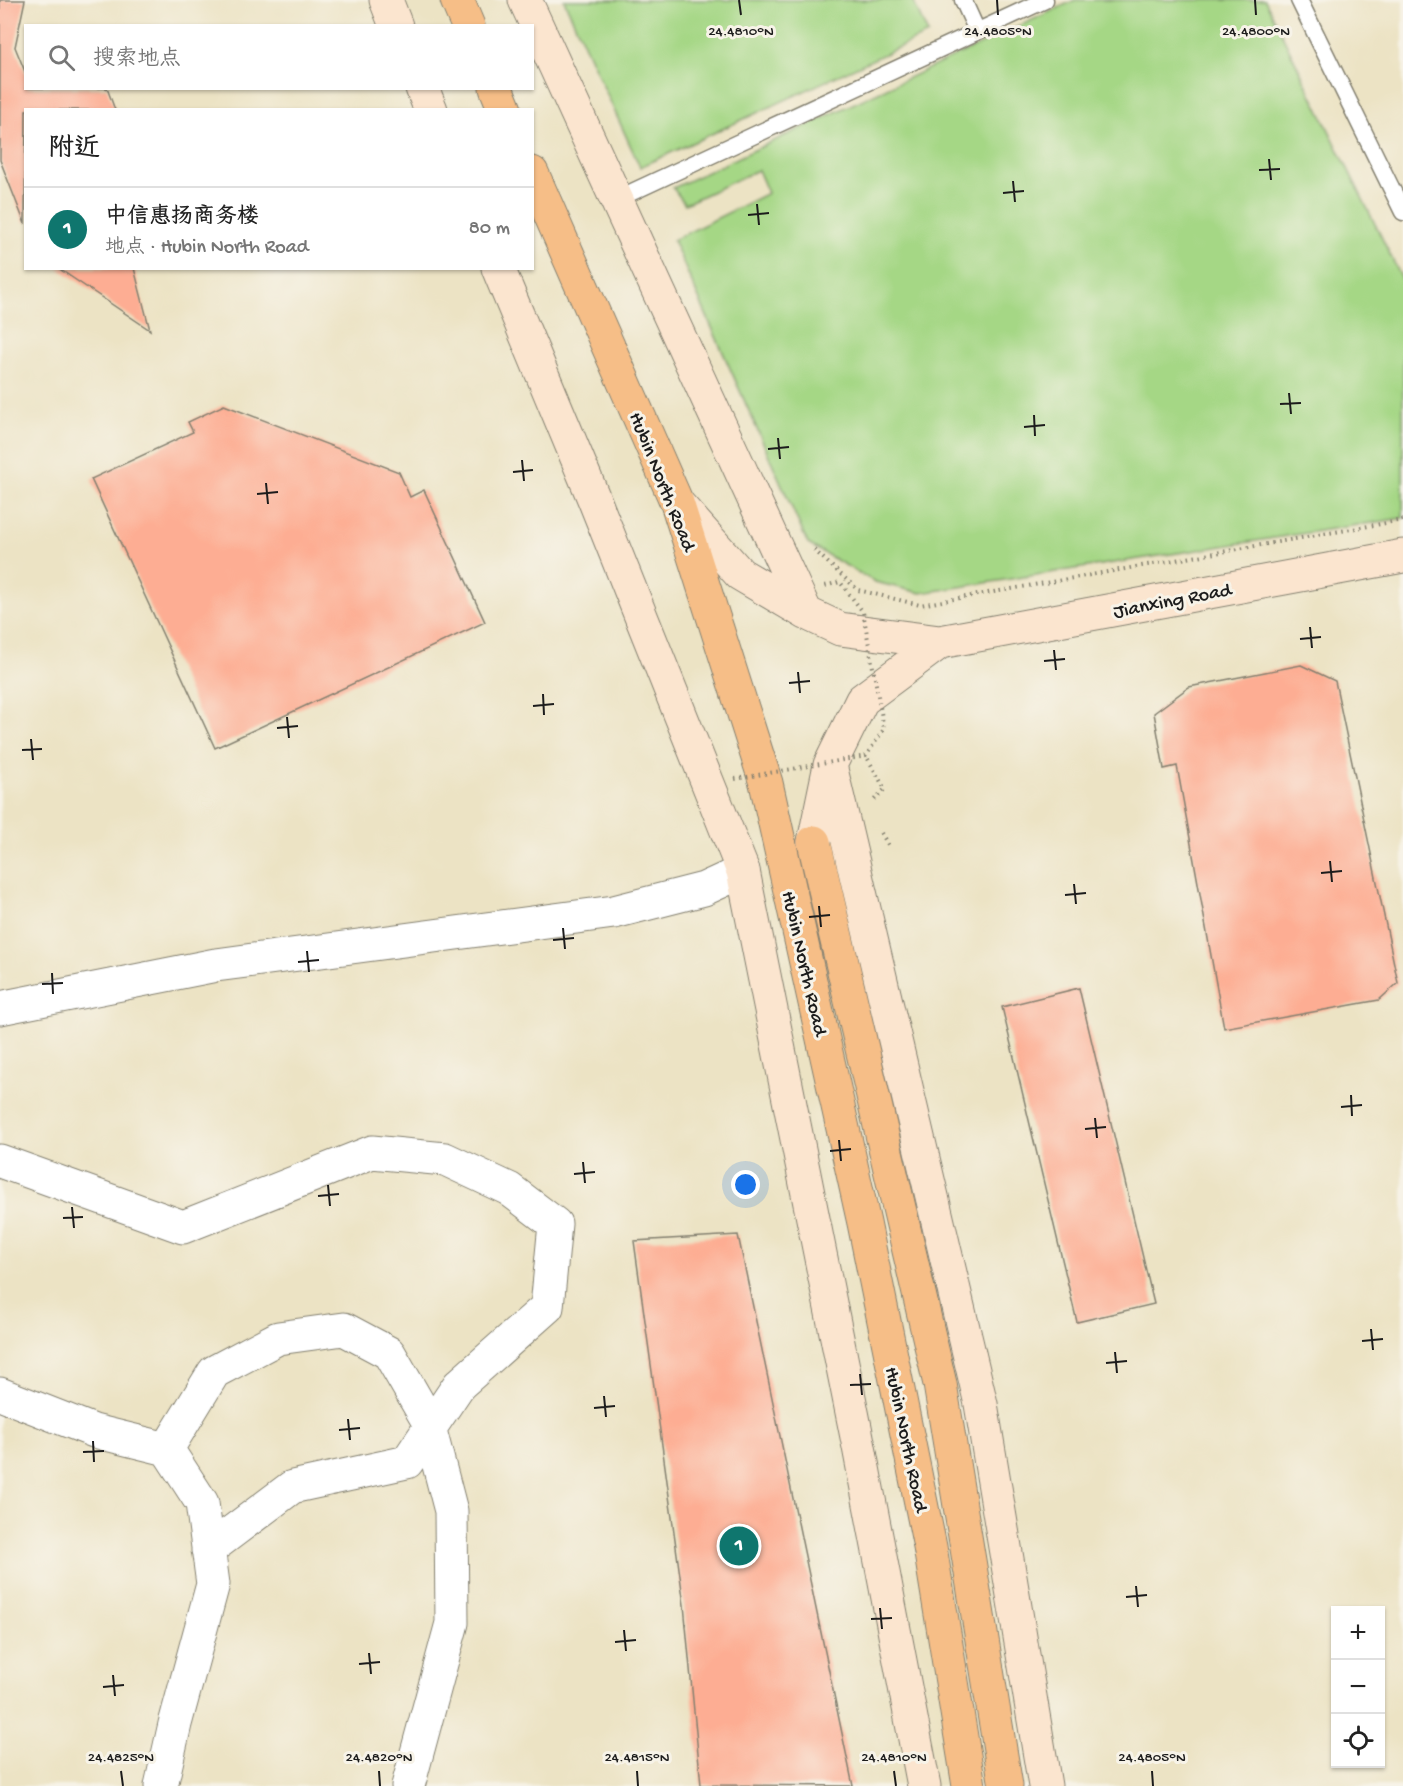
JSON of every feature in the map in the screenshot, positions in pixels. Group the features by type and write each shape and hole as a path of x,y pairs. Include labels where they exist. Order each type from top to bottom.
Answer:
{"main road":[{"path":"457,0 467,24"},
{"path":"497,90 504,108"},
{"name":"Hubin North Road","path":"534,178 677,503 766,783 864,1223 930,1547 969,1786"},
{"name":"Hubin North Road","path":"814,842 940,1384 1006,1786"}],"street":[{"path":"386,0 395,24"},
{"path":"525,0 617,199 813,600"},
{"path":"423,90 430,108"},
{"path":"499,270 594,499 743,871 859,1447 924,1786"},
{"name":"Jianxing Road","path":"677,503 740,574 813,600 840,629 940,642 1403,556"},
{"name":"Jianxing Road","path":"814,842 830,765 862,700 940,642"},
{"path":"830,765 981,1404 1045,1786"},
{"path":"0,1008 216,965 614,912 704,889 743,871"},
{"path":"0,1161 183,1227 372,1152 445,1159 509,1189 555,1224 547,1307 459,1385 407,1462 292,1487 208,1550"},
{"path":"167,1449 214,1372 278,1338 345,1329 389,1353 427,1419 451,1511 452,1623 408,1786"},
{"path":"0,1394 94,1431 167,1449 202,1503 213,1584 175,1724 161,1786"}],"lane":[{"path":"963,0 977,32"},
{"path":"617,199 1045,0"},
{"path":"1299,0 1403,212"}],"path":[{"path":"808,544 858,590 920,605 1403,520"},
{"path":"735,779 866,756 884,729 863,612 840,582 813,600"},
{"path":"863,805 872,803 885,789 866,756"},
{"path":"879,831 890,848"}],"green space":[{"path":"564,0 916,0 914,3 928,34 640,167"},
{"path":"1075,0 1265,0 1403,281 1403,518 921,593 875,582 808,544 673,240 768,193 758,170 685,204 673,188"}],"building":[{"path":"0,0 25,0 15,47 24,69 24,90 108,90 114,108 24,108 24,221 0,160"},
{"path":"61,270 135,270 150,330"},
{"path":"224,405 399,472 410,497 424,490 485,622 215,748 91,479 193,432 188,422"},
{"path":"1301,665 1335,681 1398,983 1379,1000 1224,1028 1177,766 1164,769 1154,713 1189,687"},
{"path":"1079,988 1154,1304 1077,1322 1002,1007"},
{"path":"738,1235 853,1786 701,1785 684,1605 634,1241"}],"place":[{"name":"中信惠扬商务楼","path":"739,1546"}]}
